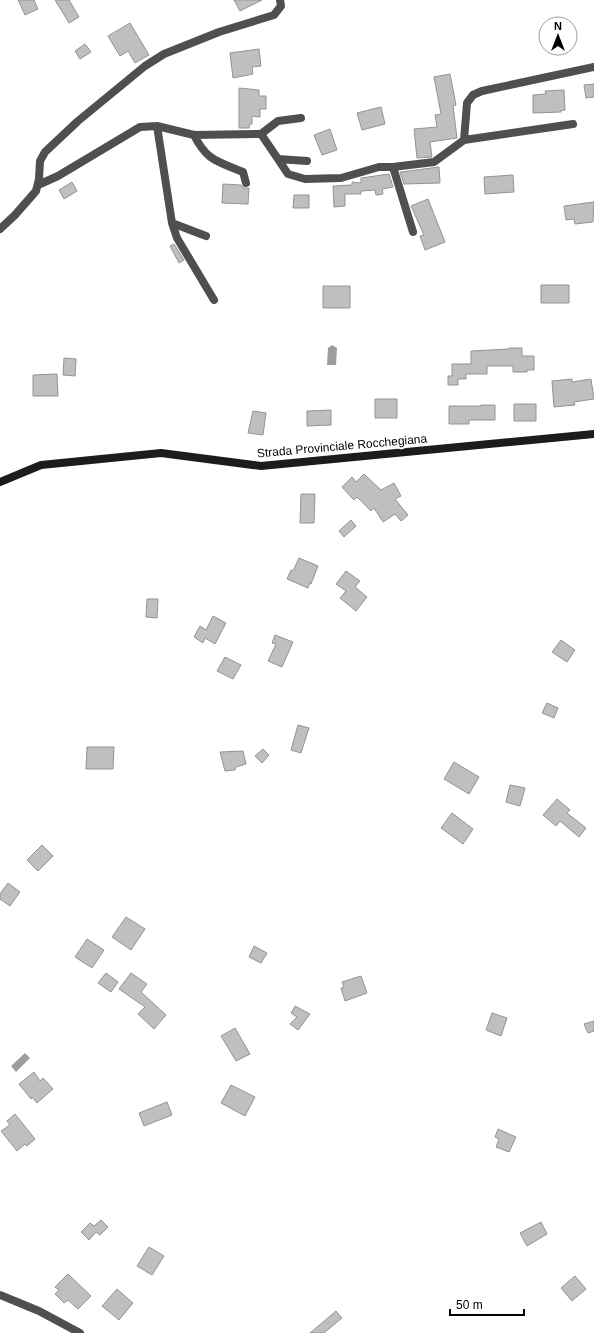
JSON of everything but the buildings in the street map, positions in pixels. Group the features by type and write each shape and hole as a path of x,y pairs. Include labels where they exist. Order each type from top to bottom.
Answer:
{"main road":[{"name":"Strada Provinciale Rocchegiana","path":"0,482 41,465 161,454 261,466 594,434"}],"street":[{"path":"0,229 15,215 36,191 40,179 40,161 45,152 78,121 145,66 164,54 178,48 219,32 274,15 281,6 280,0"},
{"path":"464,140 466,104 473,95 482,91 594,67"},
{"path":"38,184 58,176 140,127 157,126 194,135 261,134 278,121 301,118"},
{"path":"261,134 288,174 305,179 341,178 379,167 393,167 434,162 464,140 573,124"},
{"path":"157,126 172,223 177,238 214,300"},
{"path":"194,135 200,147 212,159 243,172 246,183"},
{"path":"278,159 306,161"},
{"path":"393,167 413,232"},
{"path":"172,223 206,236"},
{"path":"0,1296 39,1310 80,1333"}],"shaded area":[{"path":"332,345 337,348 336,365 327,365 328,348"},
{"path":"25,1053 30,1058 16,1072 11,1066"}]}
